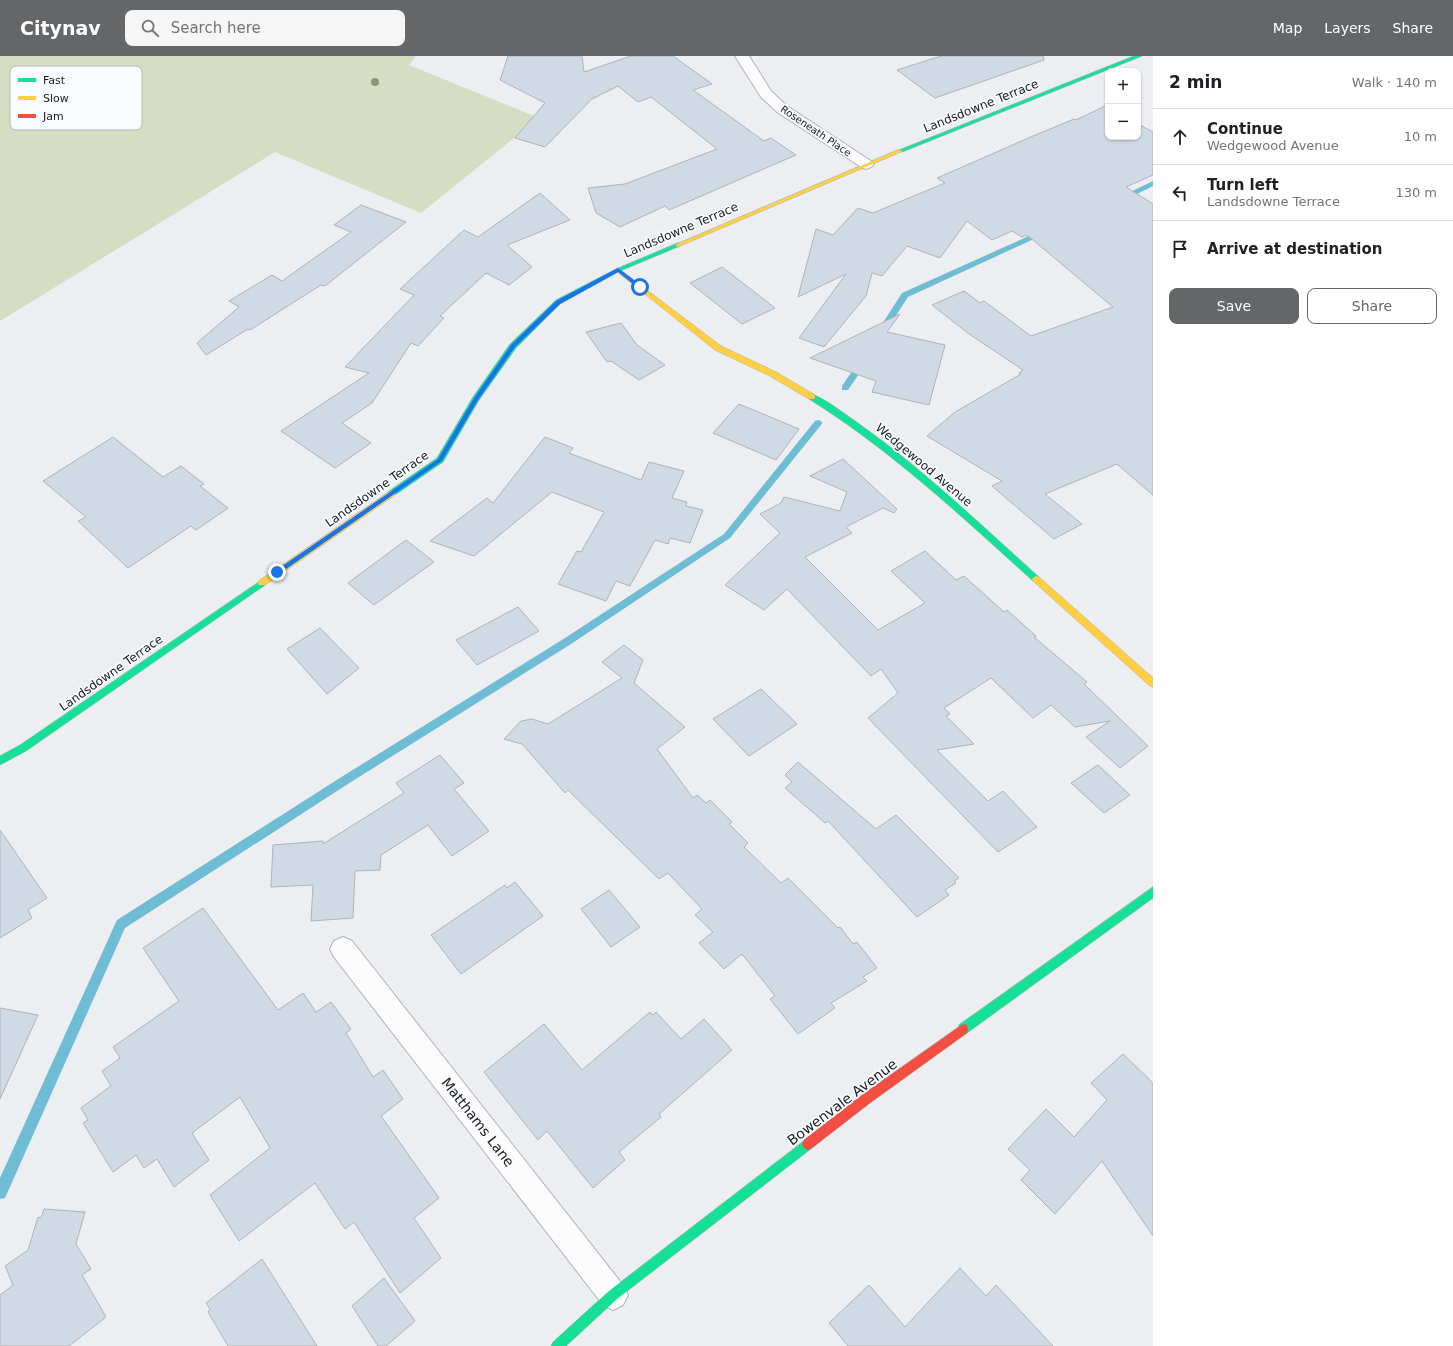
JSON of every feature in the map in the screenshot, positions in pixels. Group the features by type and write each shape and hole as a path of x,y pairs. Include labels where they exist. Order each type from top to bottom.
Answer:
{"street":[{"name":"Roseneath Place","path":"742,56 766,94 782,109 866,164"},
{"name":"Landsdowne Terrace","path":"0,761 23,748 440,460 476,399 513,346 558,302 618,270 866,164 1139,56"},
{"name":"Wedgewood Avenue","path":"618,270 718,348 773,374 833,408 892,451 1153,683"},
{"name":"Bowenvale Avenue","path":"557,1346 613,1295 721,1213 866,1099 1153,892"},
{"name":"Matthams Lane","path":"343,949 613,1295"}],"green space":[{"path":"0,56 416,56 409,65 539,118 421,213 275,152 0,321"}],"building":[{"path":"508,56 582,56 584,72 631,56 673,56 712,84 693,90 764,141 771,138 796,155 669,210 665,206 620,227 596,213 588,188 625,184 717,149 651,97 638,102 618,86 592,99 545,147 515,138 545,103 500,80"},
{"path":"941,56 1043,56 1044,60 935,98 897,70"},
{"path":"1105,106 1105,140 1141,140 1141,126 1153,132 1153,175 1126,187 1153,204 1153,495 1117,464 1045,494 1082,524 1054,539 992,486 1002,481 927,436 955,412 1021,374 1019,373 1023,370 969,334 932,305 964,291 980,303 984,301 1031,336 1113,307 1027,235 1022,237 1012,231 992,240 967,221 940,258 907,246 882,276 872,273 866,296 824,347 799,338 846,274 798,297 816,229 833,235 858,208 873,213 945,183 937,178 1033,136 1074,119 1076,120"},
{"path":"540,193 570,220 507,245 532,267 509,285 486,273 440,316 444,318 418,346 411,343 372,403 342,423 371,443 335,468 281,431 369,373 345,367 414,295 400,289 464,230 478,237"},
{"path":"361,205 406,222 325,286 321,285 250,330 248,329 206,355 197,343 239,307 229,301 272,275 282,281 351,232 334,225"},
{"path":"722,267 775,308 742,324 690,283"},
{"path":"900,314 887,332 945,345 929,405 872,392 876,381 810,358"},
{"path":"621,323 637,345 665,365 639,380 611,361 607,362 586,332"},
{"path":"739,404 799,429 776,460 713,433"},
{"path":"113,437 163,477 181,466 204,484 200,486 228,508 196,530 191,526 128,568 78,521 86,517 43,481"},
{"path":"545,437 573,448 569,453 641,480 649,462 684,471 672,498 687,502 686,506 703,510 690,543 670,538 668,544 655,540 630,586 616,581 606,601 558,584 577,551 581,552 604,512 552,492 474,556 430,541 487,498 493,503"},
{"path":"843,459 897,509 894,513 883,508 846,527 852,533 805,557 878,630 925,603 891,571 925,551 956,580 964,576 1004,612 1007,610 1036,636 1034,637 1087,682 1084,684 1148,746 1120,768 1086,737 1110,721 1075,727 1051,705 1033,718 991,678 944,708 950,714 946,716 974,744 937,750 988,801 1003,791 1037,827 998,852 868,718 898,693 881,669 871,676 787,589 764,610 725,585 780,533 760,514 781,503 784,497 840,511 847,492 810,476"},
{"path":"406,540 434,562 374,605 348,583"},
{"path":"518,607 539,631 477,665 456,640"},
{"path":"320,628 359,668 327,694 287,649"},
{"path":"624,645 643,660 634,683 685,727 657,749 693,798 697,795 706,803 710,800 732,822 729,824 748,843 744,847 781,883 788,878 838,928 840,927 853,944 857,942 877,968 863,977 867,981 831,1003 835,1008 798,1034 770,999 775,996 742,954 724,969 699,943 713,932 695,915 702,909 668,873 659,879 568,790 565,793 522,744 504,739 521,721 532,719 548,724 622,678 602,662"},
{"path":"761,689 797,724 749,756 713,719"},
{"path":"440,755 464,783 454,789 489,831 452,856 428,825 381,855 380,870 355,871 353,918 311,921 313,885 271,887 273,845 323,841 323,844 404,793 396,783"},
{"path":"798,762 876,829 896,815 959,878 954,881 956,883 945,890 949,895 917,917 828,821 825,823 785,788 792,782 785,775"},
{"path":"1098,765 1130,795 1104,813 1071,783"},
{"path":"0,830 47,898 28,910 32,918 0,938"},
{"path":"515,882 543,916 461,974 431,935 505,885 507,888"},
{"path":"609,890 640,927 611,947 581,909"},
{"path":"203,908 278,1010 303,993 316,1012 331,1002 351,1029 346,1033 373,1077 383,1070 403,1099 381,1116 439,1198 414,1218 441,1258 400,1293 354,1222 345,1229 315,1183 239,1241 210,1195 270,1148 240,1097 192,1133 209,1160 174,1187 157,1159 144,1168 136,1155 113,1172 83,1123 88,1120 81,1108 111,1086 102,1071 120,1058 113,1047 179,1001 143,948"},
{"path":"0,1008 38,1015 0,1099"},
{"path":"650,1012 653,1015 656,1012 681,1039 704,1019 732,1050 659,1114 661,1117 619,1152 625,1160 593,1188 547,1131 538,1140 484,1072 544,1024 582,1070"},
{"path":"1123,1054 1153,1083 1153,1236 1102,1161 1055,1214 1021,1180 1030,1170 1008,1149 1046,1109 1074,1137 1107,1100 1091,1083"},
{"path":"44,1209 85,1212 76,1244 91,1269 82,1275 106,1317 69,1346 0,1346 0,1295 13,1285 5,1266 28,1250 38,1217 41,1218"},
{"path":"262,1259 317,1346 228,1346 208,1312 210,1309 206,1303"},
{"path":"960,1268 986,1296 996,1285 1053,1346 848,1346 829,1323 869,1285 905,1327"},
{"path":"384,1278 415,1321 386,1346 378,1346 352,1306"}],"waterway":[{"path":"1122,198 1153,183"},
{"path":"883,329 905,295 1043,233"},
{"path":"845,388 862,363"},
{"path":"0,1193 121,924 347,779 568,641 727,536 818,423"}],"traffic: fast":[{"path":"900,151 1139,56"},
{"path":"392,493 440,460 476,399 513,346 558,302 618,270 678,245"},
{"path":"812,397 843,416 900,459 928,482 1036,579"},
{"path":"0,761 23,748 262,583"},
{"path":"963,1029 1153,892"},
{"path":"557,1346 613,1295 808,1144"}],"traffic: slow":[{"path":"678,245 900,151"},
{"path":"618,270 718,348 773,374 812,397"},
{"path":"262,583 392,493"},
{"path":"1036,579 1153,683"}],"traffic: jam":[{"path":"808,1144 866,1099 963,1029"}],"route":[{"path":"277,572 440,460 476,399 513,346 558,302 618,270 640,287"}]}
